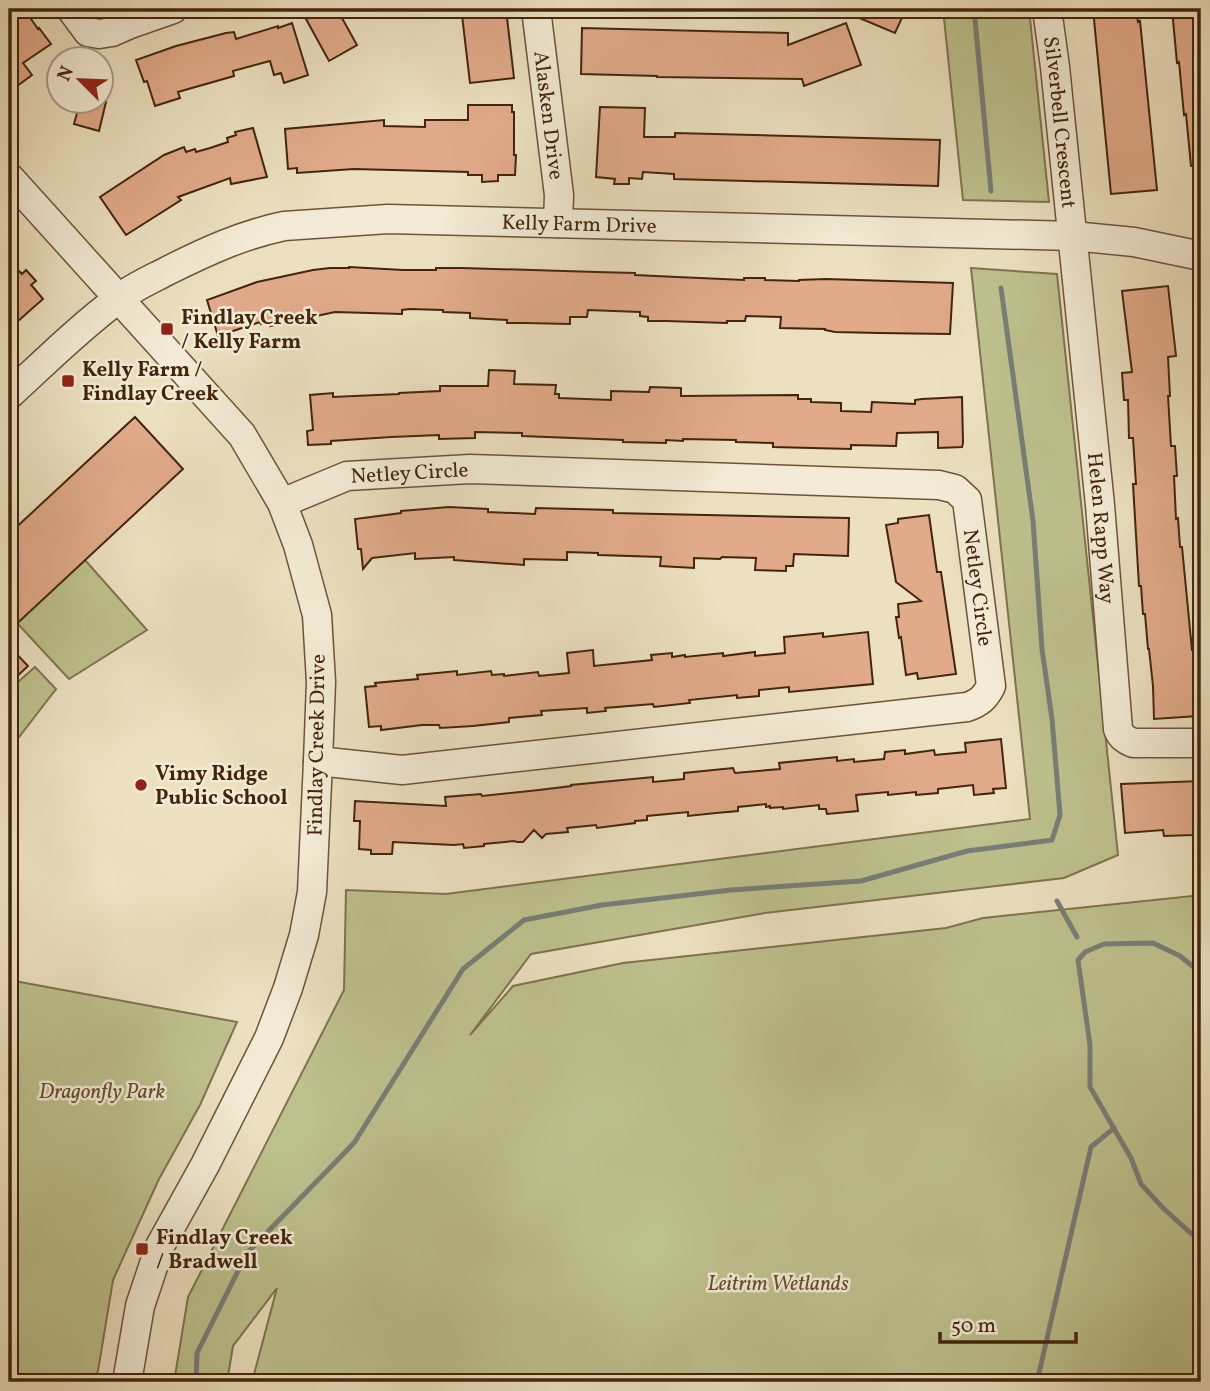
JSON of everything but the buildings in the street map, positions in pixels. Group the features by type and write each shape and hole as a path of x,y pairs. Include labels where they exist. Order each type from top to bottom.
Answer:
{"street":[{"path":"71,9 88,32 99,34 112,32 173,9"},
{"name":"Alasken Drive","path":"536,9 559,195 558,223"},
{"name":"Silverbell Crescent","path":"1047,9 1073,236"},
{"name":"Findlay Creek Drive","path":"9,177 242,435 282,503 298,545 317,615 321,682 318,761 312,892 304,935 269,1038 205,1166 160,1246 140,1306 127,1382"},
{"name":"Kelly Farm Drive","path":"9,395 84,326 143,283 218,246 284,226 388,219 1073,236 1134,242 1201,256"},
{"name":"Helen Rapp Way","path":"1073,236 1100,505 1118,729 1126,740 1133,743 1201,743"},
{"name":"Netley Circle","path":"282,503 347,476 470,469 939,485 955,489 967,500 991,686 986,697 977,704 402,770 318,761"}],"green space":[{"path":"943,9 1029,9 1049,202 963,200"},
{"name":"Leitrim Wetlands","path":"971,268 1057,274 1118,855 1064,878 765,913 531,954 470,1035 513,986 623,963 946,928 983,918 1201,895 1201,1382 252,1382 277,1288 233,1346 227,1382 174,1382 188,1297 344,990 346,890 446,894 1030,819"},
{"path":"85,560 147,630 69,679 17,623"},
{"path":"35,667 56,689 9,750 9,690"},
{"name":"Dragonfly Park","path":"9,980 237,1022 200,1105 159,1179 113,1280 98,1371 91,1382 9,1380"}],"waterway":[{"path":"974,9 991,191"},
{"path":"196,1382 197,1353 247,1253 354,1143 463,969 524,920 602,905 731,890 861,881 967,851 1052,840 1060,815 1052,719 1042,649 1033,521 1001,288"},
{"path":"1057,901 1077,937"},
{"path":"1201,973 1180,956 1153,943 1104,944 1085,952 1078,960 1090,1045 1090,1087 1131,1158 1141,1184 1195,1237 1197,1253 1201,1257"},
{"path":"1037,1382 1091,1147 1114,1128"}],"place":[{"name":"Findlay Creek / Kelly Farm","path":"167,329"},
{"name":"Kelly Farm / Findlay Creek","path":"68,381"},
{"name":"Vimy Ridge Public School","path":"141,785"},
{"name":"Findlay Creek / Bradwell","path":"142,1249"}]}
